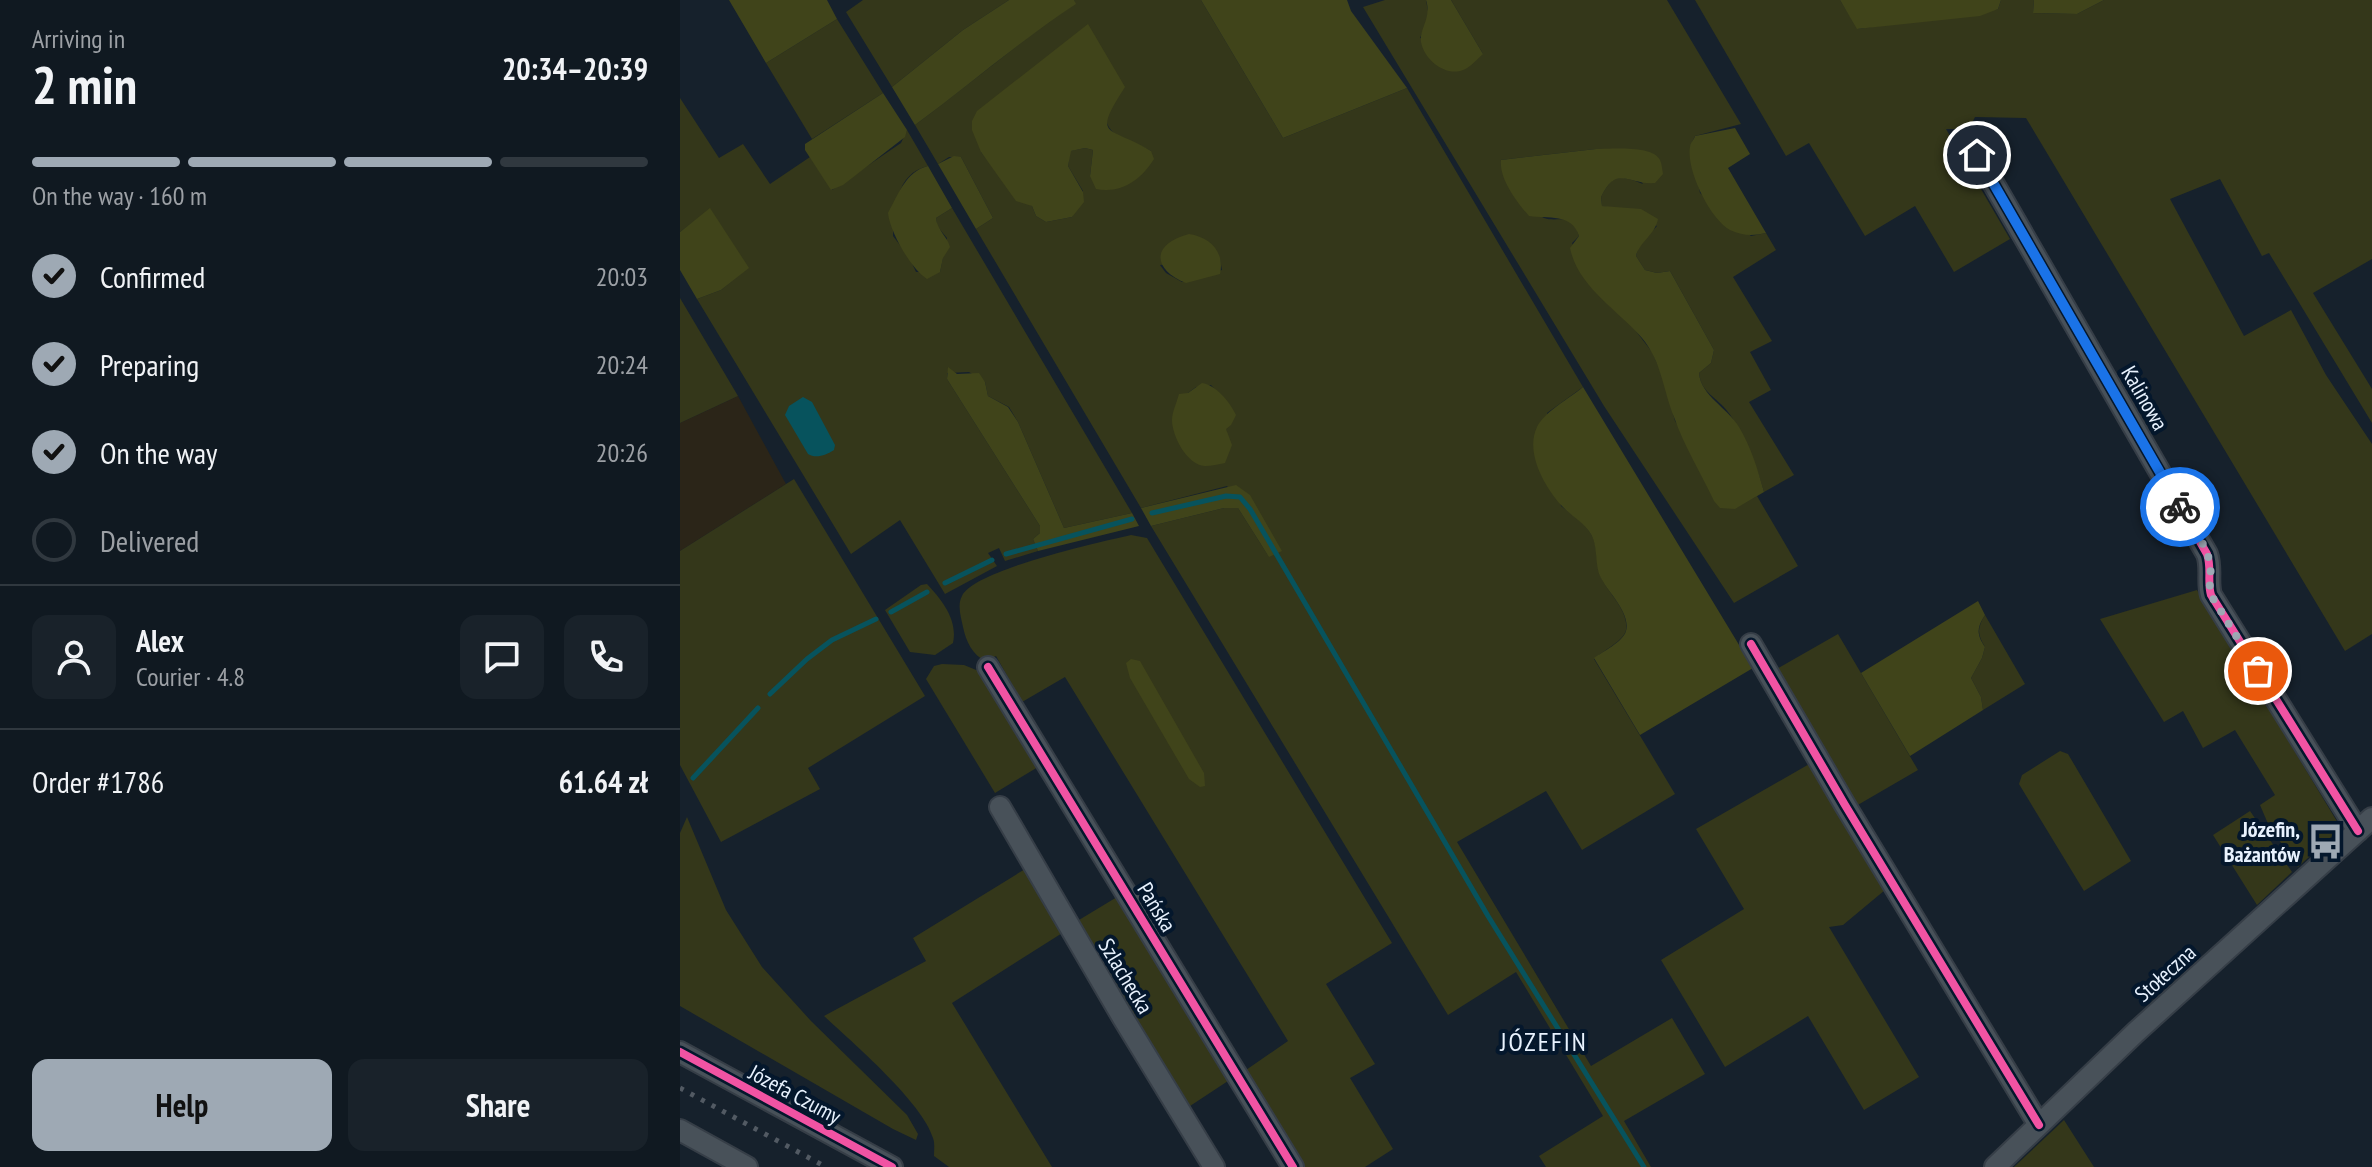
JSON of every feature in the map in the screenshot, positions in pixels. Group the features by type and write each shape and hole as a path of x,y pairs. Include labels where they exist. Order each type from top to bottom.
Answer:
{"street":[{"name":"Kalinowa","path":"1977,155 2207,554 2211,565 2211,595 2365,825"},
{"path":"1751,644 2039,1125"},
{"name":"Pańska","path":"988,667 1293,1167"},
{"name":"Szlachecka","path":"1000,807 1214,1167"},
{"name":"Stołeczna","path":"1995,1167 2136,1032 2365,825"},
{"name":"Józefa Czumy","path":"680,1052 892,1167"},
{"path":"680,1130 747,1167"}],"shaded area":[{"path":"738,396 786,484 680,551 680,423"}],"green space":[{"path":"729,0 827,0 837,19 766,63"},
{"path":"863,0 1009,0 963,30 892,87 846,12"},
{"path":"1009,0 1074,0 1076,4 915,125 892,87 963,30"},
{"path":"1074,0 1201,0 1283,138 1407,88 1583,387 1547,413 1561,506 1592,536 1600,573 1622,609 1626,623 1621,638 1594,659 1675,794 1582,850 1546,791 1457,842 1591,1066 1672,1018 1705,1074 1624,1121 1651,1167 1546,1167 1539,1156 1603,1116 1516,972 1448,1015 1151,526 1224,508 1238,508 1269,557 1227,486 1141,508 976,229 993,218 961,157 949,157 938,164 915,125 1075,4","holes":["1106,116 1107,124 1116,135 1151,151 1090,176 1093,150 1070,151 1068,166 1083,191 1072,217 1046,222 1036,216 1032,206 1008,187 981,152","1220,259 1222,270 1182,282 1166,273 1160,265","1211,385 1218,393 1228,439 1188,393 1196,387"]},
{"path":"1201,0 1347,0 1351,11 1407,88 1283,138"},
{"path":"1385,0 1426,0 1429,17 1420,38 1483,54 1451,0 1667,0 1741,124 1695,136 1690,147 1700,193 1751,236 1766,233 1776,250 1733,277 1772,341 1750,352 1771,390 1749,402 1794,475 1764,492 1739,429 1700,380 1699,373 1711,363 1714,350 1670,271 1657,273 1645,270 1636,256 1639,245 1657,226 1602,206 1601,197 1613,180 1623,178 1643,184 1622,149 1501,160 1503,171 1511,188 1540,216 1573,223 1579,236 1572,243 1593,289 1635,330 1652,352 1664,379 1675,421 1734,509 1757,496 1798,566 1734,603 1604,406 1363,7"},
{"path":"1426,0 1451,0 1483,54 1466,69 1456,72 1443,69 1426,55 1421,37 1427,12"},
{"path":"1695,0 1840,0 1858,29 1998,9 2001,0 2034,0 2033,13 2077,14 2104,0 2372,0 2372,259 2313,293 2372,389 2372,423 2269,253 2262,256 2220,179 2170,199 2244,336 2291,310 2326,375 2372,444 2372,634 2345,651 2026,118 1975,117 1969,129 1946,129 2010,239 1954,272 1915,206 1865,236 1809,143 1786,156"},
{"path":"1840,0 2001,0 1998,9 1980,16 1857,29"},
{"path":"2034,0 2104,0 2077,14 2033,13"},
{"path":"837,19 883,93 812,139 766,63"},
{"path":"1088,24 1125,87 1107,124 1115,133 1151,151 1154,159 1130,184 1105,190 1096,189 1090,176 1093,150 1071,151 1068,166 1083,192 1084,202 1072,217 1046,222 1036,216 1032,206 1016,201 981,152 972,130 972,121 977,111"},
{"path":"883,93 907,130 905,137 843,185 831,190 805,150 805,144"},
{"path":"680,98 719,158 743,144 770,184 810,157 832,190 901,143 907,130 928,166 917,170 903,184 896,204 893,236 916,272 940,272 947,238 937,226 936,218 952,208 1132,513 1064,528 1009,407 988,396 985,382 969,372 947,373 947,379 1040,526 1040,533 1033,539 1038,551 1005,561 999,548 988,553 997,566 945,594 900,520 851,554 697,299 721,290 748,268 710,209 680,232"},
{"path":"1735,128 1750,154 1728,168 1766,233 1744,234 1722,224 1701,193 1692,168 1690,147 1695,136"},
{"path":"1596,149 1641,150 1656,155 1661,162 1663,174 1655,183 1624,178 1612,181 1601,197 1602,206 1641,209 1658,219 1636,256 1645,270 1657,273 1670,271 1714,350 1711,363 1699,373 1701,381 1739,427 1751,451 1764,492 1735,509 1720,508 1714,501 1678,428 1649,347 1581,275 1570,248 1579,236 1576,229 1558,218 1529,216 1514,197 1501,167 1501,160"},
{"path":"954,156 961,157 993,218 976,229 938,164"},
{"path":"928,166 952,208 936,218 950,247 943,258 940,272 927,279 902,249 888,213 908,178"},
{"path":"710,208 749,268 721,290 697,299 680,270 680,232"},
{"path":"1189,234 1203,238 1218,252 1220,274 1186,283 1167,271 1160,257 1162,250 1177,238"},
{"path":"680,298 738,396 680,423"},
{"path":"948,367 957,374 979,373 988,396 1008,407 1018,422 1064,528 1132,513 1139,526 1038,551 1033,539 1040,533 1040,526 947,379"},
{"path":"1202,383 1222,395 1236,415 1226,429 1232,445 1225,463 1207,466 1192,461 1175,434 1172,417 1179,394 1188,393"},
{"path":"1583,387 1753,668 1640,735 1594,658 1624,635 1625,617 1600,576 1591,535 1564,508 1543,479 1533,447 1541,421"},
{"path":"794,479 925,696 808,768 820,789 721,842 680,765 680,551"},
{"path":"1236,485 1250,495 1282,551 1269,557 1238,508 1224,508 1151,526 1141,508"},
{"path":"1131,535 1147,538 1392,943 1326,984 1375,1064 1350,1078 1393,1149 1365,1167 1304,1167 1246,1070 1288,1041 1065,677 1022,702 996,656 986,661 981,658 973,651 966,637 960,603 971,586 1039,558"},
{"path":"927,584 943,604 953,626 953,643 935,655 910,652 885,610"},
{"path":"2197,590 2341,828 2298,867 2269,826 2260,805 2275,795 2235,730 2203,748 2183,711 2164,722 2100,619"},
{"path":"1978,601 1985,615 1979,631 1985,647 1971,678 1981,697 1983,710 1910,756 1861,673"},
{"path":"1985,615 2025,684 1983,710 1981,697 1971,678 1985,647 1979,631"},
{"path":"1838,634 1918,770 1856,806 1775,670"},
{"path":"1131,659 1140,661 1204,773 1205,786 1200,787 1189,779 1130,678 1126,663"},
{"path":"964,665 981,672 1038,767 995,793 926,679 934,666"},
{"path":"2060,751 2068,754 2131,861 2084,891 2019,784 2022,775"},
{"path":"1811,763 1885,890 1843,925 1829,927 1919,1077 1864,1110 1808,1016 1725,1067 1661,960 1744,909 1696,829"},
{"path":"2250,811 2292,872 2257,905 2213,835"},
{"path":"687,817 726,910 762,967 811,1021 907,1115 918,1134 916,1140 680,1006 680,833"},
{"path":"1030,866 1067,930 952,1003 1052,1167 949,1167 934,1156 933,1138 927,1124 902,1091 824,1016 926,961 913,938"},
{"path":"1117,897 1228,1081 1187,1108 1074,923"},
{"path":"2064,1120 2094,1167 2014,1167"}],"water":[{"path":"803,397 812,402 835,445 834,450 824,455 808,454 785,415 789,406"}],"waterway":[{"path":"1152,513 1226,496 1240,497 1250,509 1488,916 1644,1167"},
{"path":"1006,554 1132,519"},
{"path":"945,583 992,560"},
{"path":"891,612 927,592"},
{"path":"770,694 832,640 876,619"},
{"path":"693,778 758,708"}],"railway":[{"path":"680,1088 826,1167"}],"cycle path":[{"path":"1977,155 2207,554 2211,595 2358,831"},
{"path":"1751,644 2039,1125"},
{"path":"988,667 1293,1167"},
{"path":"680,1052 892,1167"}],"way so far":[{"path":"2180,507 2211,565 2211,595 2258,671"}],"place":[{"name":"Józefin, Bażantów","path":"2326,842"}],"district":[{"name":"JÓZEFIN","path":"1544,1042"}],"route":[{"path":"1977,155 2180,507"}]}
